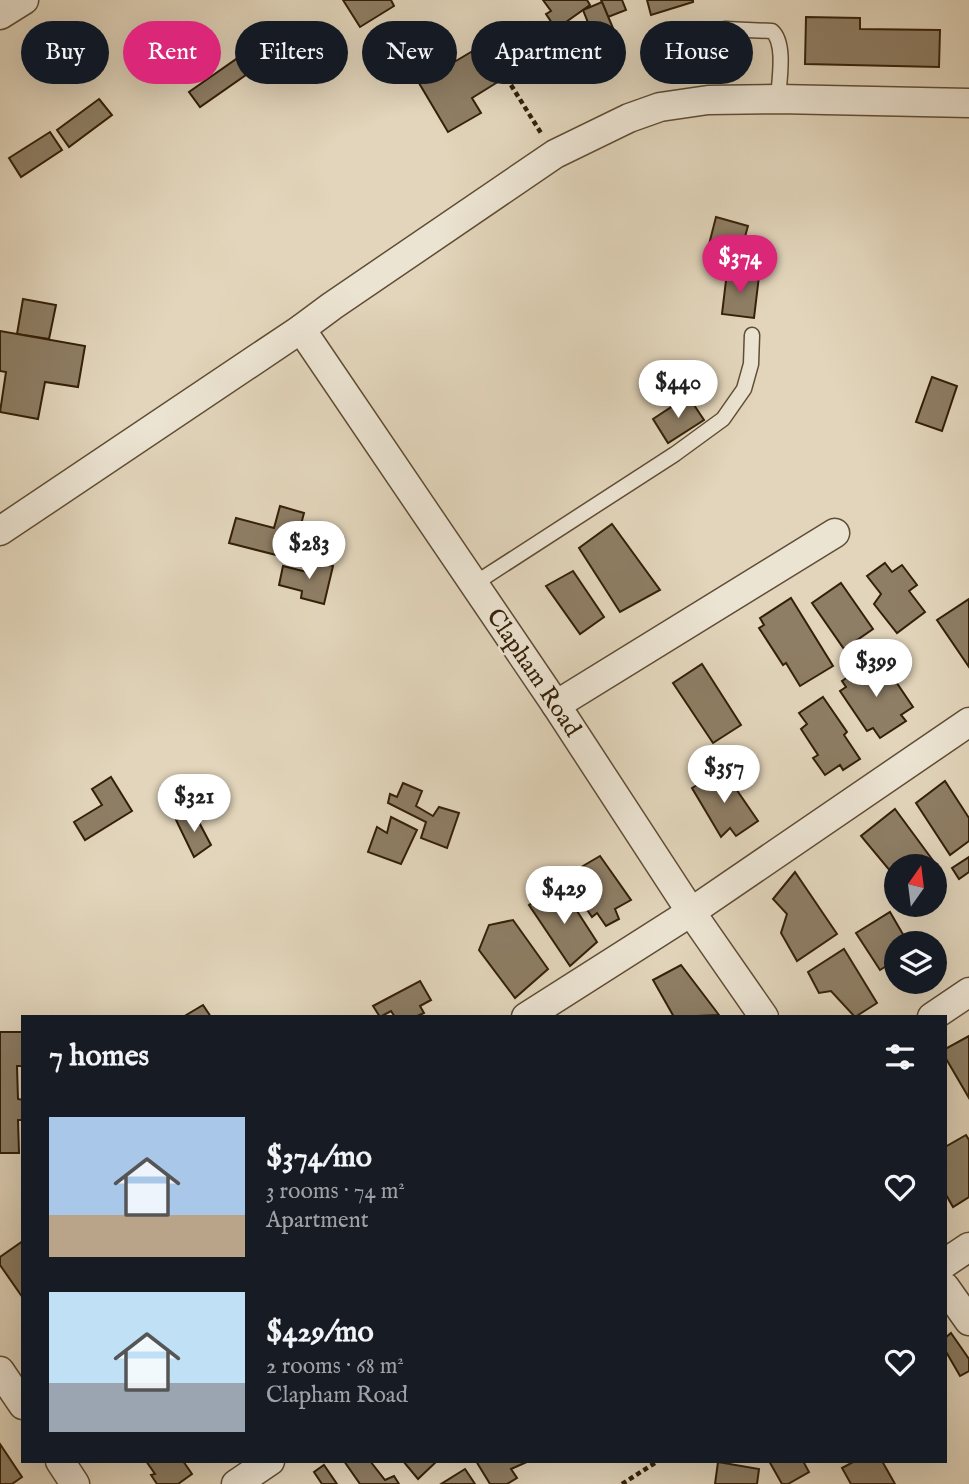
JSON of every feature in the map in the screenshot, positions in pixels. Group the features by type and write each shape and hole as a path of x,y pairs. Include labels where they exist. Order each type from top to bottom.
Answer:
{"street":[{"path":"0,15 24,0"},
{"path":"0,531 301,330 555,154 610,126 660,107 708,100 969,103"},
{"name":"Clapham Road","path":"301,330 763,1015"},
{"path":"556,705 835,533"},
{"path":"529,1015 691,912 969,722"},
{"path":"935,1015 969,992"},
{"path":"947,1262 969,1247"},
{"path":"947,1289 969,1321"},
{"path":"6,1369 21,1401"},
{"path":"61,1463 75,1484"},
{"path":"236,1484 267,1463"}],"lane":[{"path":"753,31 772,32 777,36 780,47 778,99"},
{"path":"474,584 675,454 723,419 744,389 751,364 752,335"}],"path":[{"path":"511,85 555,154"},
{"path":"622,1484 655,1463"}],"building":[{"path":"343,0 391,0 394,6 370,21 362,21 360,27"},
{"path":"543,0 587,0 590,5 567,21 551,21 546,14 551,11"},
{"path":"601,0 622,0 626,10 608,17"},
{"path":"647,0 693,0 693,2 651,15"},
{"path":"602,2 610,21 587,21 583,10"},
{"path":"806,17 860,18 860,29 940,30 939,67 805,64"},
{"path":"471,52 471,84 495,84 472,98 481,113 448,132 420,84 457,84 457,60"},
{"path":"235,60 235,83 200,107 189,92 200,84 221,84 221,70"},
{"path":"99,99 112,115 69,147 57,130"},
{"path":"50,132 62,150 21,177 9,158"},
{"path":"716,217 748,226 736,269 705,260"},
{"path":"727,272 759,276 754,318 722,314"},
{"path":"23,299 56,305 49,339 17,334"},
{"path":"0,331 85,346 78,387 45,382 38,419 0,412 6,372 0,371"},
{"path":"932,377 957,386 942,431 916,422"},
{"path":"688,396 704,420 668,443 653,419"},
{"path":"280,506 304,513 292,559 229,543 236,518 274,528"},
{"path":"612,524 660,590 620,612 579,548"},
{"path":"310,561 333,566 324,604 301,598 302,591 279,585 283,566 307,572"},
{"path":"885,563 892,572 902,565 917,585 909,591 925,612 897,633 874,604 881,594 867,576"},
{"path":"573,571 604,617 580,634 546,586"},
{"path":"841,583 873,629 844,649 812,603"},
{"path":"791,598 833,666 800,686 759,628 764,625 760,618"},
{"path":"969,599 969,667 937,620"},
{"path":"882,661 913,707 901,715 906,721 880,738 873,728 867,731 840,691 846,687 842,681 870,662 873,667"},
{"path":"702,664 741,725 713,743 673,683"},
{"path":"823,697 847,732 844,735 860,759 843,770 840,765 825,775 813,758 818,755 801,729 807,724 799,713"},
{"path":"723,770 758,821 736,836 730,828 721,837 692,788"},
{"path":"111,777 132,811 85,840 74,822 102,805 92,789"},
{"path":"945,781 969,818 969,841 950,855 916,803"},
{"path":"403,783 422,791 416,806 433,816 439,807 459,813 447,848 421,838 426,822 388,803 390,794 397,797"},
{"path":"895,809 928,854 884,854 884,864 861,836"},
{"path":"193,811 211,845 194,857 176,820"},
{"path":"391,817 417,830 401,864 368,852 377,827 387,833"},
{"path":"600,856 631,900 615,909 619,919 606,926 597,913 592,917 575,892 582,891 573,872"},
{"path":"969,857 969,872 959,879 952,868"},
{"path":"795,872 837,934 797,961 781,933 787,914 773,899"},
{"path":"547,893 566,894 597,942 570,966 529,905"},
{"path":"884,916 893,917 901,931 884,931 884,968 880,970 856,933"},
{"path":"513,920 548,969 515,998 479,950 489,925"},
{"path":"844,949 877,1003 858,1015 853,1015 831,991 819,993 808,972"},
{"path":"681,965 719,1015 673,1015 653,980"},
{"path":"420,981 431,1000 420,1006 424,1013 420,1015 394,1015 391,1011 379,1015 373,1006"},
{"path":"203,1005 210,1015 186,1015"},
{"path":"0,1032 21,1032 21,1066 17,1066 18,1099 21,1100 21,1120 18,1120 19,1153 0,1153"},
{"path":"969,1036 969,1098 947,1060 947,1048"},
{"path":"966,1135 969,1140 969,1197 953,1207 947,1196 947,1146"},
{"path":"21,1242 21,1295 0,1265 0,1257"},
{"path":"951,1333 969,1359 969,1371 960,1376 947,1353 947,1336"},
{"path":"0,1444 22,1477 12,1484 0,1484"},
{"path":"147,1463 184,1463 192,1474 178,1484 157,1484 151,1475 155,1474"},
{"path":"345,1463 372,1463 385,1480 394,1476 399,1484 360,1484"},
{"path":"405,1463 435,1463 418,1479"},
{"path":"477,1463 524,1463 511,1469 517,1478 507,1484 490,1484"},
{"path":"718,1463 759,1469 757,1484 715,1484"},
{"path":"770,1463 804,1463 809,1472 788,1484 782,1484"},
{"path":"851,1463 883,1463 895,1484 851,1484 842,1468"},
{"path":"324,1465 337,1484 322,1484 314,1472"},
{"path":"465,1469 475,1484 441,1484"}]}
